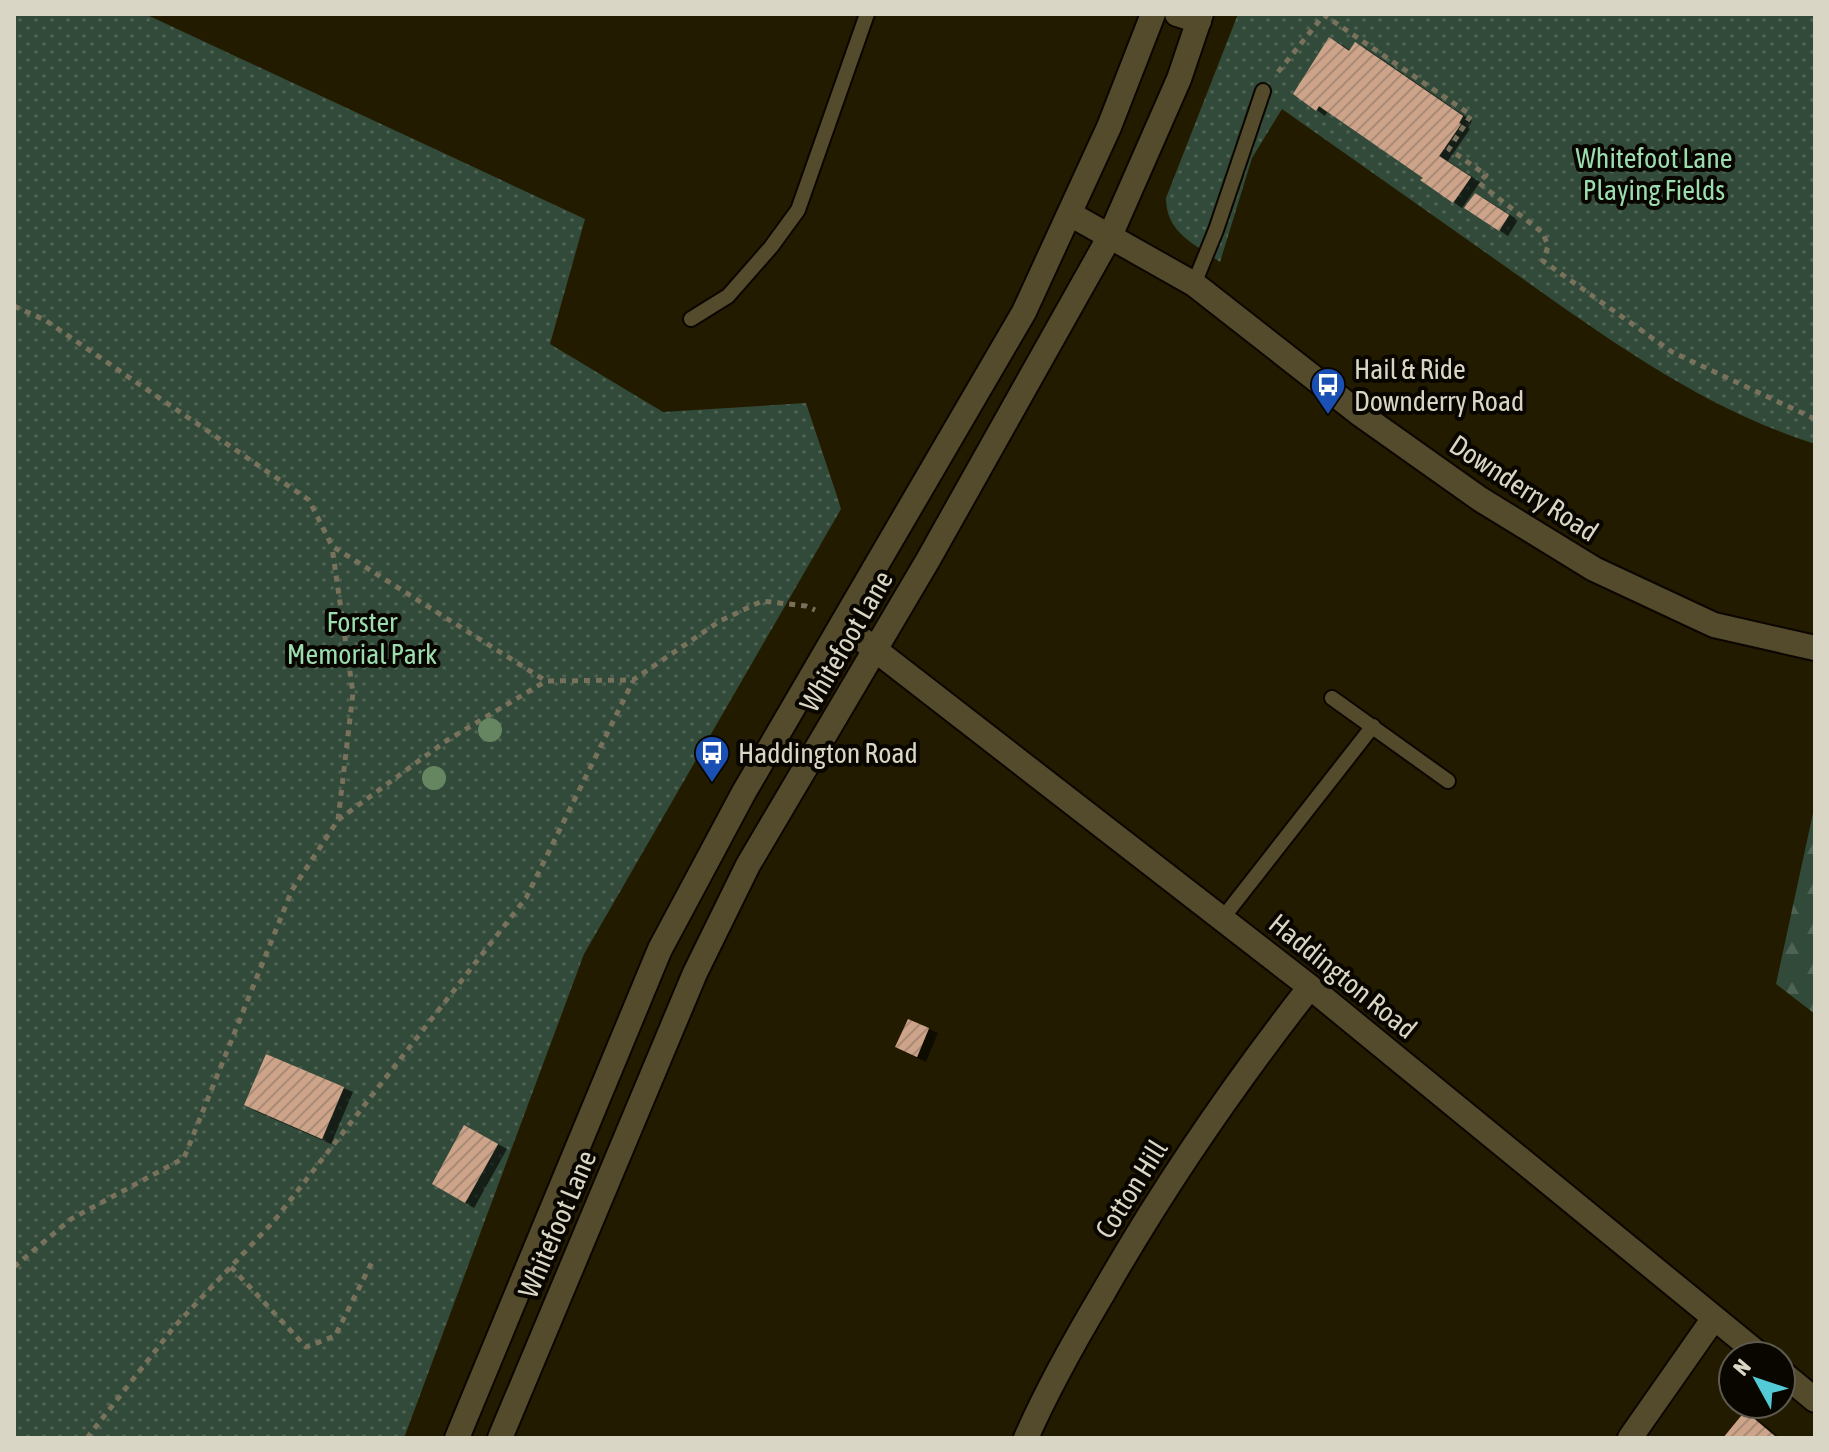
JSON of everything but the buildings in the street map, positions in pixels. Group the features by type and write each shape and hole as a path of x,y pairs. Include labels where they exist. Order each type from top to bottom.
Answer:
{"street":[{"name":"Whitefoot Lane","path":"457,1438 660,949 744,792 1024,312 1109,127 1153,14"},
{"name":"Whitefoot Lane","path":"500,1438 695,973 748,865 875,650 1110,236 1179,79 1192,16"},
{"name":"Downderry Road","path":"1070,214 1194,284 1360,414 1480,499 1594,569 1714,625 1815,648"},
{"name":"Haddington Road","path":"842,624 1310,987 1741,1340"},
{"name":"Cotton Hill","path":"1026,1438 1081,1330 1149,1213 1224,1101 1310,987"},
{"path":"1630,1438 1714,1318"},
{"path":"1797,1385 1815,1400"}],"lane":[{"path":"691,319 728,296 771,247 798,210 867,14"},
{"path":"1194,284 1216,230 1263,91"},
{"path":"1332,698 1448,781"},
{"path":"1222,919 1373,726"}],"path":[{"path":"1263,91 1324,15 1471,115 1449,149 1486,175 1479,183 1543,233 1548,246 1543,261 1672,352 1815,419"},
{"path":"14,306 45,320 309,500 332,546 353,693 338,820"},
{"path":"332,546 546,681"},
{"path":"87,1438 174,1327 274,1221 526,898 633,680 720,621 762,601 806,606"},
{"path":"14,1267 71,1219 184,1158 292,890 338,820 446,741 546,681 633,680"},
{"path":"231,1267 306,1347 335,1336 374,1258"}],"green space":[{"name":"Forster Memorial Park","path":"14,14 145,14 585,219 550,344 663,412 806,403 841,509 584,954 404,1438 14,1438"},
{"name":"Whitefoot Lane Playing Fields","path":"1238,14 1815,14 1815,444 1734,412 1659,371 1587,324 1282,109 1252,158 1220,262 1192,243 1176,229 1167,210 1166,198"},
{"path":"1815,804 1815,1014 1776,984"}],"place":[{"name":"Hail & Ride Downderry Road","path":"1328,416"},
{"name":"Haddington Road","path":"712,784"}]}
